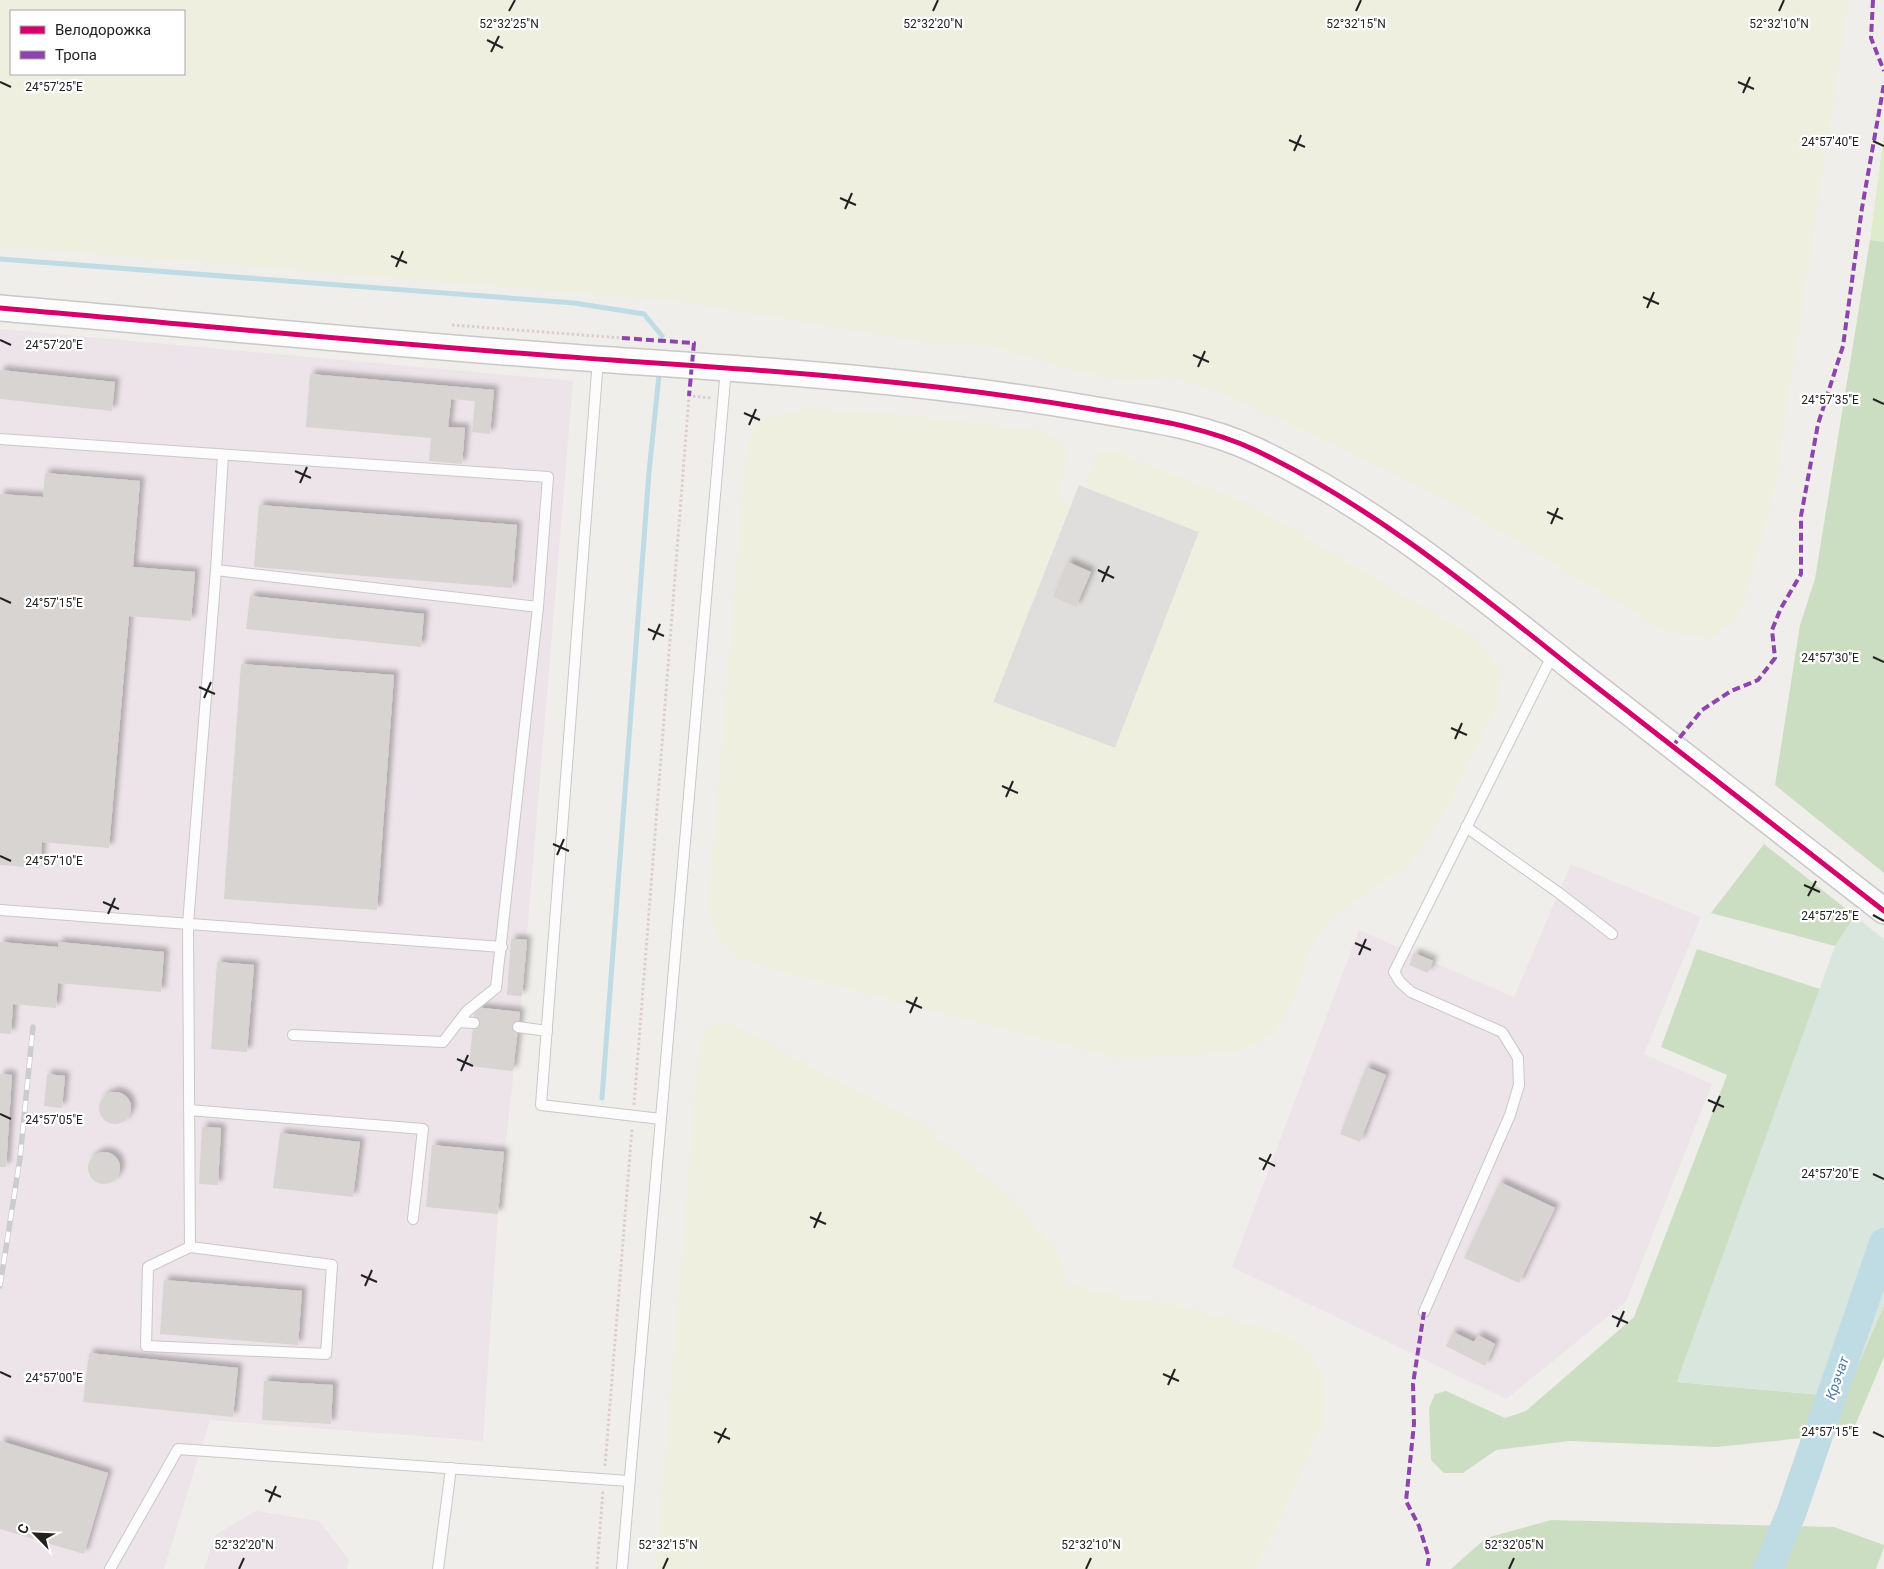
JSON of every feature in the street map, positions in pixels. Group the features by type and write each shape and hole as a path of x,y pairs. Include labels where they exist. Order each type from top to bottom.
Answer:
{"street":[{"path":"0,308 598,359 828,375 1003,394 1153,420 1204,431 1249,447 1356,505 1446,568 1884,911"}],"lane":[{"path":"598,359 541,1105 661,1119"},
{"path":"622,1569 726,368"},
{"path":"0,439 548,477 538,607 496,988 467,1011 443,1042 293,1035"},
{"path":"190,1247 188,924 216,570 223,455"},
{"path":"216,570 538,607"},
{"path":"1424,1312 1510,1115 1519,1085 1518,1058 1502,1032 1411,992 1400,982 1394,972 1554,653"},
{"path":"1466,827 1559,893 1612,934"},
{"path":"0,910 502,947"},
{"path":"459,1022 474,1023"},
{"path":"518,1027 547,1030"},
{"path":"189,1110 423,1129 413,1219"},
{"path":"190,1247 332,1265 326,1354 146,1346 148,1267 190,1247"},
{"path":"110,1569 178,1450 629,1481"},
{"path":"438,1569 451,1468"}],"path":[{"path":"597,1569 689,396 723,398"}],"shaded area":[{"path":"0,329 573,381 522,996 498,1214 483,1441 210,1420 164,1569 0,1569"},
{"path":"1079,485 1199,532 1115,748 993,702"},
{"path":"1571,864 1701,917 1644,1054 1712,1084 1626,1302 1506,1399 1232,1267 1359,930 1514,997"},
{"path":"1855,916 1884,939 1884,1305 1844,1397 1677,1382 1835,946"},
{"path":"256,1511 319,1521 349,1560 347,1569 204,1569 215,1535"}],"green space":[{"path":"0,0 1849,0 1774,493 1741,613 1712,640 1663,630 1458,505 1260,410 1219,393 1170,377 1127,382 1067,369 990,345 928,343 676,301 0,246"},
{"path":"1884,134 1884,242 1870,240"},
{"path":"1870,240 1884,242 1884,873 1775,785 1800,625 1815,579"},
{"path":"804,408 880,412 1044,431 1063,444 1068,454 1058,497 1070,507 993,702 1115,748 1199,532 1084,487 1096,455 1108,450 1245,502 1475,637 1503,674 1495,710 1442,819 1412,861 1331,918 1312,945 1294,998 1274,1035 1235,1053 1116,1058 764,967 736,957 718,937 708,907 747,443 757,426 768,418"},
{"path":"1764,844 1855,916 1835,946 1711,913"},
{"path":"1697,949 1820,989 1677,1382 1844,1397 1884,1305 1884,1357 1852,1433 1716,1447 1569,1441 1496,1450 1463,1473 1444,1473 1431,1460 1429,1408 1435,1394 1446,1391 1505,1418 1526,1411 1634,1317 1727,1075 1661,1047"},
{"path":"720,1023 733,1025 921,1124 1012,1198 1057,1253 1068,1284 1132,1300 1173,1304 1280,1332 1305,1348 1325,1378 1324,1418 1284,1512 1255,1569 656,1569 699,1043 708,1028"},
{"path":"1551,1520 1834,1527 1884,1545 1884,1547 1876,1569 1451,1569 1486,1538"}],"building":[{"path":"0,370 115,382 112,411 0,399"},
{"path":"310,374 494,390 490,434 472,432 475,401 451,399 448,427 465,428 462,464 429,461 431,438 306,427"},
{"path":"45,473 140,481 133,567 195,572 191,621 129,616 109,848 42,842 40,868 0,865 0,494 43,497"},
{"path":"259,505 517,525 512,588 254,567"},
{"path":"1068,562 1091,572 1076,607 1053,597"},
{"path":"250,596 424,614 421,647 246,629"},
{"path":"241,664 394,675 377,910 224,899"},
{"path":"511,939 527,940 522,996 507,995"},
{"path":"0,942 58,947 59,942 164,952 161,992 58,983 56,1008 13,1004 11,1034 0,1033"},
{"path":"1414,953 1433,961 1428,973 1409,965"},
{"path":"217,962 254,965 247,1052 211,1049"},
{"path":"475,1007 520,1012 513,1071 469,1066"},
{"path":"1366,1067 1386,1075 1360,1142 1340,1134"},
{"path":"0,1074 12,1075 6,1167 0,1167"},
{"path":"47,1074 65,1076 62,1108 44,1106"},
{"path":"115,1092 121,1093 126,1097 130,1102 130,1114 126,1119 121,1123 115,1124 109,1123 104,1119 100,1114 99,1108 100,1102 104,1097 109,1093"},
{"path":"202,1127 221,1128 218,1185 199,1184"},
{"path":"280,1133 360,1142 353,1197 273,1188"},
{"path":"432,1145 504,1152 498,1214 426,1207"},
{"path":"104,1152 110,1153 115,1157 119,1162 119,1174 115,1179 110,1183 104,1184 98,1183 93,1179 89,1174 88,1168 89,1162 93,1157 98,1153"},
{"path":"1500,1182 1555,1208 1519,1283 1464,1258"},
{"path":"164,1280 302,1291 298,1345 160,1334"},
{"path":"1453,1332 1474,1342 1478,1335 1495,1344 1485,1366 1446,1346"},
{"path":"89,1353 238,1368 233,1417 83,1402"},
{"path":"264,1381 333,1385 331,1424 262,1420"},
{"path":"0,1441 108,1473 84,1554 0,1529"}],"waterway":[{"path":"0,259 574,303 644,314 662,336"},
{"path":"602,1098 649,472 659,375"},
{"name":"Крэчат","path":"1768,1569 1792,1511 1884,1243"}],"railway":[{"path":"0,1286 20,1158 33,1027"}],"marked path":[{"path":"1873,0 1871,38 1884,71"},
{"path":"1672,747 1702,710 1731,691 1758,680 1775,658 1772,630 1781,608 1801,574 1801,516 1818,424 1843,346 1862,208 1884,84"},
{"path":"622,338 694,343 689,396"},
{"path":"1424,1312 1413,1384 1414,1424 1406,1501 1419,1526 1429,1558 1427,1569"}],"cycle path":[{"path":"0,308 391,343 856,378 1028,399 1172,423 1214,434 1255,450 1298,472 1382,523 1422,551 1884,911"}]}
